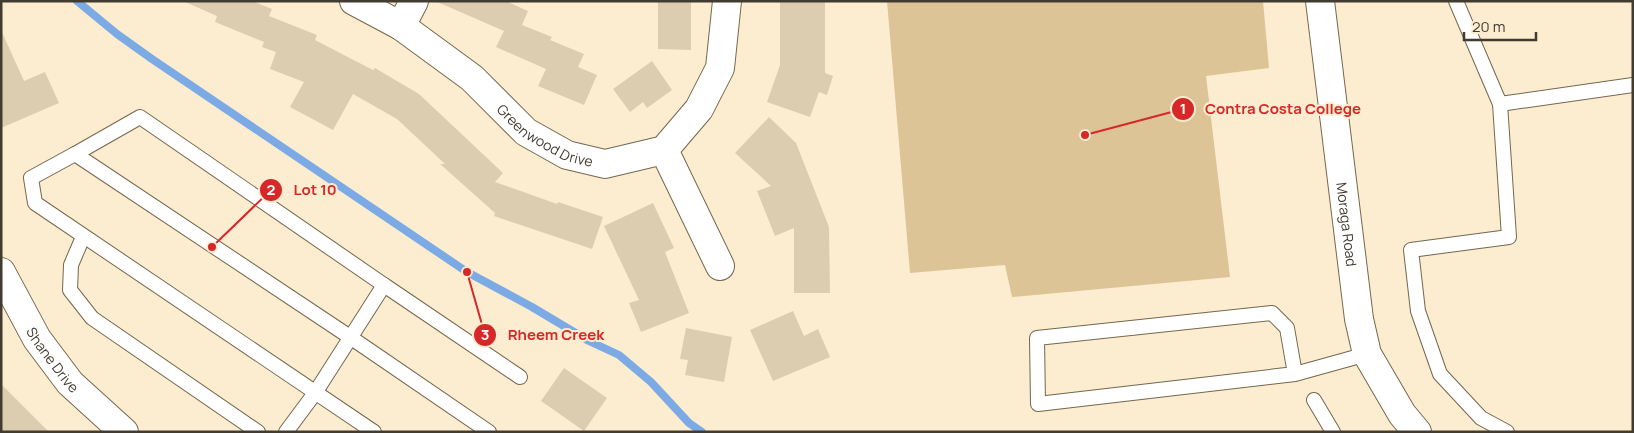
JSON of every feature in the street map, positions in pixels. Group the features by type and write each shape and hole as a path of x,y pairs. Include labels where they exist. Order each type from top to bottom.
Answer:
{"street":[{"name":"Greenwood Drive","path":"354,1 401,26 472,78 526,132 567,155 605,164 664,150"},
{"path":"401,26 414,1"},
{"path":"720,266 664,150 699,110 720,68 727,1"},
{"name":"Moraga Road","path":"1320,1 1359,319 1367,354 1402,414 1417,432"},
{"name":"Shane Drive","path":"1,272 37,340 70,383 124,432"}],"lane":[{"path":"1456,1 1500,104 1509,236 1411,250 1418,311 1440,374 1482,418 1508,432"},
{"path":"1500,104 1633,85"},
{"path":"374,432 34,204 31,178 140,117 520,377"},
{"path":"75,154 489,432"},
{"path":"83,237 71,265 70,290 92,318 258,432"},
{"path":"286,432 315,393 384,285"},
{"path":"1296,374 1287,328 1272,313 1037,338 1038,404 1296,374 1367,354"},
{"path":"1314,400 1333,432"}],"shaded area":[{"path":"887,1 1263,1 1269,68 1206,76 1230,277 1012,297 1005,265 910,273"}],"building":[{"path":"183,1 252,1 272,9 269,16 317,35 315,40 373,70 375,68 419,94 503,173 495,182 557,204 558,202 603,217 592,249 494,216 495,213 440,164 445,164 397,119 353,94 333,130 290,107 304,82 270,69 276,52 262,47 264,42 215,22 217,16"},
{"path":"435,1 506,1 528,11 522,25 552,37 550,40 584,54 578,67 597,75 584,105 538,86 546,69 496,47 504,31"},
{"path":"658,1 691,1 691,50 658,49"},
{"path":"780,1 825,1 825,73 833,76 827,95 819,92 810,117 767,102 780,65"},
{"path":"1,30 24,81 45,72 59,103 1,128"},
{"path":"652,61 672,90 647,108 643,102 630,112 613,89"},
{"path":"769,117 796,143 829,227 830,293 794,293 794,228 775,236 757,191 771,186 735,153"},
{"path":"653,203 674,248 665,252 689,313 641,332 629,303 639,300 604,226"},
{"path":"793,311 804,336 818,329 830,357 773,381 750,330"},
{"path":"686,328 732,337 724,382 685,375 688,360 680,359"},
{"path":"564,368 607,398 584,431 541,401"},
{"path":"1,384 49,432 1,432"}],"waterway":[{"path":"77,1 117,34 152,59 467,272 532,307 589,341 619,355 651,382 689,423 702,432"}],"place":[{"name":"Contra Costa College","path":"1085,135"},
{"name":"Lot 10","path":"212,247"},
{"name":"Rheem Creek","path":"467,272"}]}
